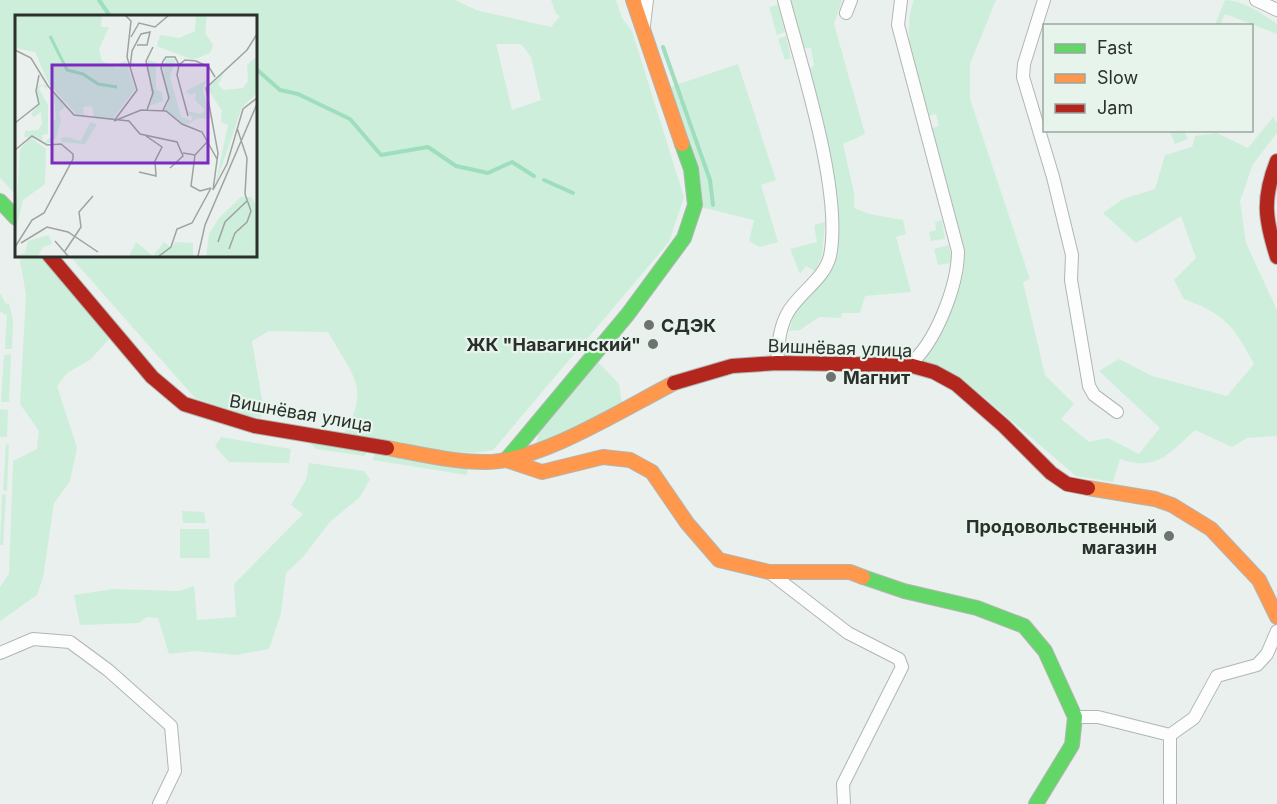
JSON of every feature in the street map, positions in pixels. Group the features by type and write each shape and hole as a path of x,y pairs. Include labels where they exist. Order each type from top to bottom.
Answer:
{"street":[{"path":"633,0 691,170 695,205 684,238 633,306 506,460 542,472 603,457 630,460 652,472 687,523 719,560 733,566 769,572 850,572 904,591 977,608 1024,626 1035,636 1045,651 1075,717 1072,745 1036,804"},
{"path":"643,29 647,0"},
{"path":"777,363 782,324 788,313 824,270 829,257 833,227 818,130 784,0"},
{"path":"846,13 851,0"},
{"path":"901,0 897,25 958,251 958,272 947,304 927,346 909,365"},
{"path":"1044,0 1024,64 1023,77 1057,191 1072,255 1071,280 1089,386 1094,394 1117,412"},
{"path":"1256,0 1277,10"},
{"path":"1277,161 1265,187 1264,211 1277,257"},
{"path":"0,201 15,217"},
{"name":"Вишнёвая улица","path":"50,256 152,377 184,404 255,426 451,459 486,462 506,460 544,449 682,379 732,366 777,363 909,365 934,372 956,384 1004,426 1051,473 1067,484 1155,499 1172,505 1211,529 1233,550 1258,580 1277,617"},
{"path":"769,572 848,633 899,659 902,667 843,784 844,804"},
{"path":"1075,717 1098,717 1170,735 1194,718 1217,676 1262,661 1277,631"},
{"path":"0,653 33,639 70,642 108,670 171,726 176,771 159,804"},
{"path":"1170,735 1170,804"}],"green space":[{"path":"0,0 455,0 476,10 551,27 560,16 556,14 551,0 616,0 622,18 632,31 684,197 669,242 493,450 457,452 343,435 352,419 357,393 351,371 328,332 269,331 252,341 264,411 261,417 250,417 195,398 70,256 256,256 256,15 15,15 15,194 0,178","holes":["496,44 521,44 531,57 541,100 512,110"]},
{"path":"787,0 842,0 834,24 865,134 843,144 854,193 854,208 869,214 903,220 906,234 896,237 911,292 865,296 860,313 842,313 841,318 819,317 800,330 789,331 794,315 817,284 838,228 834,196 805,70 814,66 811,48 801,48"},
{"path":"914,0 996,0 970,64 970,99 1030,279 1023,282 1045,375 1074,404 1061,419 1089,442 1108,438 1139,454 1160,428 1099,371 1119,359 1152,376 1227,396 1254,364 1227,323 1210,310 1184,299 1174,280 1196,258 1181,216 1136,243 1103,213 1123,199 1155,189 1165,155 1192,147 1195,136 1217,133 1248,148 1273,117 1277,123 1277,133 1253,164 1240,201 1246,243 1277,310 1277,436 1247,438 1232,447 1195,430 1170,453 1153,462 1133,462 1120,459 1113,482 1076,476 963,379 915,364 951,308 963,274 965,252 929,129 939,126 936,114 926,116 912,58 909,28"},
{"path":"1225,0 1232,1 1245,5 1277,24 1277,34 1225,14 1220,24 1215,24"},
{"path":"778,5 785,32 777,35 769,7"},
{"path":"786,36 791,58 785,60 778,39"},
{"path":"738,64 776,180 761,185 778,242 759,247 749,241 754,220 696,206 664,89"},
{"path":"1170,132 1184,132 1188,139 1175,144"},
{"path":"942,220 945,239 931,241 929,232 936,230 935,222"},
{"path":"825,222 822,255 815,271 806,266 800,274 790,249 817,242 814,225"},
{"path":"949,245 952,263 938,265 934,249"},
{"path":"19,256 42,256 109,339 90,360 67,373 57,386 77,448 70,481 54,503 43,578 37,595 0,621 0,587 9,574 13,461 37,449 39,431 20,404 26,295"},
{"path":"0,293 6,304 9,303 13,321 12,349 5,349 7,315 0,312"},
{"path":"11,354 9,402 1,402 4,355"},
{"path":"596,360 619,384 622,404 536,447 539,430"},
{"path":"0,409 8,410 7,437 0,437"},
{"path":"221,437 291,449 289,463 229,462 215,446"},
{"path":"310,443 367,447 365,456 316,449"},
{"path":"6,444 9,445 7,491 3,490"},
{"path":"376,449 468,465 467,475 373,460"},
{"path":"309,463 364,471 370,479 360,497 330,522 303,557 286,573 281,613 269,649 236,655 195,651 169,654 158,618 147,617 139,623 80,625 74,595 113,589 179,591 194,586 197,620 236,617 234,584 303,514 291,505 306,480"},
{"path":"2,494 6,495 3,545 0,545"},
{"path":"182,511 204,512 206,523 183,523"},
{"path":"180,529 209,529 210,558 180,558"}],"waterway":[{"path":"99,0 109,15"},
{"path":"663,47 681,98"},
{"path":"256,69 280,90 298,94 350,119 381,155 428,147 456,166 488,173 512,162 534,176"},
{"path":"682,101 710,180 713,205"},
{"path":"544,180 573,193"}],"traffic: fast":[{"path":"506,460 628,314 684,238 695,205 691,169 682,144"},
{"path":"0,201 15,217"},
{"path":"863,577 904,591 977,608 1024,626 1045,651 1075,717 1072,745 1036,804"}],"traffic: slow":[{"path":"633,0 682,144"},
{"path":"387,448 461,461 508,460 556,444 582,432 674,383"},
{"path":"506,460 542,472 603,457 630,460 652,472 687,523 719,560 769,572 850,572 863,577"},
{"path":"1088,488 1155,499 1172,505 1211,529 1259,580 1277,617"}],"traffic: jam":[{"path":"1277,161 1267,198 1268,220 1277,257"},
{"path":"50,256 152,377 184,404 255,426 387,448"},
{"path":"674,383 732,366 777,363 909,365 934,372 956,384 1004,426 1051,473 1067,484 1088,488"}],"place":[{"name":"СДЭК","path":"649,325"},
{"name":"ЖК \"Навагинский\"","path":"653,344"},
{"name":"Магнит","path":"831,377"},
{"name":"Продовольственный магазин","path":"1169,536"}]}
